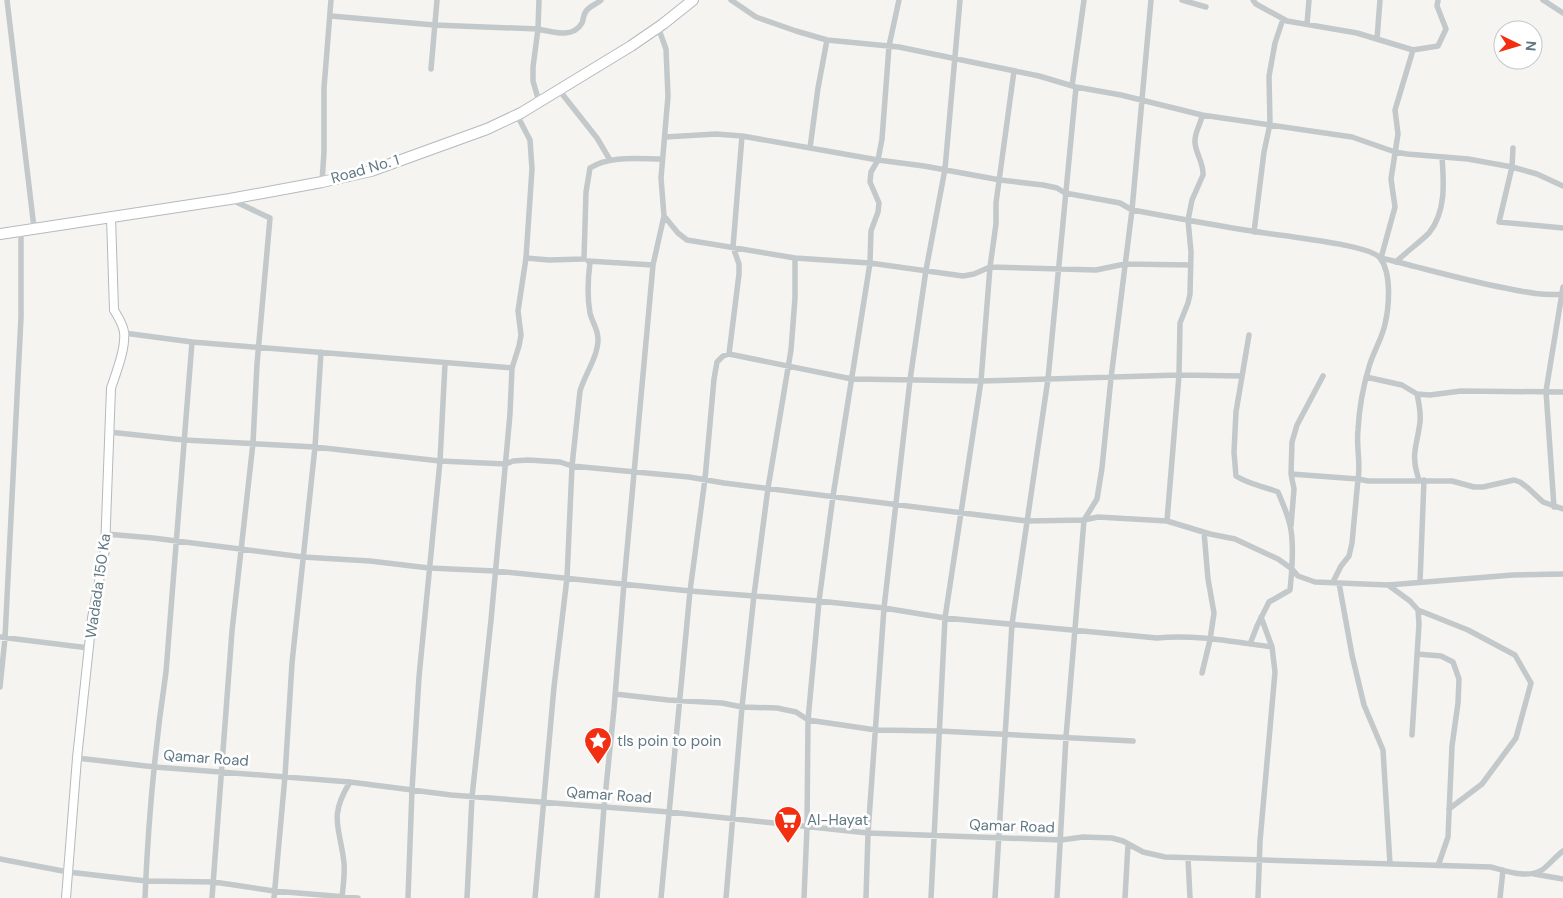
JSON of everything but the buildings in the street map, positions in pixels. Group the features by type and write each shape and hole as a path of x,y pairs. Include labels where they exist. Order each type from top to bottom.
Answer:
{"highway":[{"name":"Road No. 1","path":"0,234 230,199 371,171 487,129 517,114 631,46 692,0"}],"street":[{"path":"7,0 34,228"},
{"path":"322,182 324,88 332,0"},
{"path":"431,69 436,0"},
{"path":"538,102 533,81 533,66 540,0"},
{"path":"331,16 434,25 538,29 557,33 569,33 582,23 585,12 601,0"},
{"path":"731,0 756,17 827,40 889,46 953,58 1202,115 1352,137 1395,152 1442,158 1468,158 1537,174 1563,186"},
{"path":"804,898 808,720 819,601 833,496 870,263 871,231 878,212 879,203 870,182 870,172 878,160 882,139 889,46 899,0"},
{"path":"866,898 868,833 884,608 910,380 926,270 945,169 953,58 960,0"},
{"path":"995,898 1012,624 1048,379 1074,87 1084,0"},
{"path":"1057,898 1066,737 1084,520 1097,499 1099,489 1124,264 1132,210 1152,0"},
{"path":"1182,0 1206,7"},
{"path":"1254,0 1256,4 1283,19 1377,39 1413,50 1438,46 1446,29 1437,6 1438,0"},
{"path":"1307,24 1309,0"},
{"path":"1377,39 1380,0"},
{"path":"1543,0 1563,14"},
{"path":"1254,232 1264,152 1270,124 1269,76 1275,43 1283,19"},
{"path":"597,898 653,264 664,216 661,178 668,111 667,59 666,49 658,27"},
{"path":"810,148 827,40"},
{"path":"1390,864 1384,750 1364,705 1336,582 1341,566 1349,556 1352,543 1359,471 1357,460 1358,430 1366,377 1385,324 1388,281 1381,258 1395,207 1391,180 1398,134 1395,110 1413,50"},
{"path":"931,898 945,618 981,381 990,267 996,224 996,203 1014,71"},
{"path":"559,90 597,138 610,160"},
{"path":"467,898 472,797 506,464 512,368 521,335 518,311 526,258 532,169 530,140 517,114"},
{"path":"1166,521 1179,375 1179,328 1190,294 1191,243 1188,220 1192,200 1204,169 1197,153 1195,137 1202,115"},
{"path":"665,137 716,134 742,136 878,160 945,169 1000,180 1043,185 1057,188 1065,193 1120,203 1132,210 1254,232 1347,246 1371,252 1381,258 1435,270 1467,280 1541,295 1562,294"},
{"path":"729,354 739,274 739,264 733,247 742,136"},
{"path":"1512,148 1512,167 1499,222 1563,228"},
{"path":"1396,262 1428,233 1437,220 1443,191 1442,158"},
{"path":"535,898 542,802 567,578 572,466 580,391 582,382 596,354 598,340 597,330 590,311 587,260 587,176 590,168 595,164 610,160 662,159"},
{"path":"212,898 232,631 253,443 270,218 230,199"},
{"path":"664,216 678,233 688,240 795,258 870,263 963,276 974,274 990,267 1096,270 1124,264 1190,265"},
{"path":"111,217 114,310 121,322 124,333 192,342 512,368"},
{"path":"0,687 21,318 21,230"},
{"path":"526,258 653,264"},
{"path":"726,898 742,707 754,595 768,488 788,366 795,298 795,258"},
{"path":"1554,507 1546,391 1563,287"},
{"name":"Wadada 150 Ka","path":"66,898 77,758 89,648 95,599 105,550 111,388 118,369 124,333"},
{"path":"1249,335 1237,397 1234,452 1236,476 1246,482 1265,486 1278,492 1291,530"},
{"path":"145,898 158,722 166,672 192,342"},
{"path":"274,898 286,776 292,663 315,447 321,352"},
{"path":"661,898 690,590 705,479 714,379 717,362 723,356 729,354 852,379 981,381 1179,375 1242,376"},
{"path":"408,898 412,790 429,568 440,461 445,364"},
{"path":"1250,644 1261,616 1269,602 1290,590 1294,489 1291,474 1292,442 1297,425 1323,376"},
{"path":"1366,377 1402,385 1417,394 1430,395 1461,391 1563,392"},
{"path":"1417,394 1420,422 1414,460 1422,480 1420,582"},
{"path":"109,432 184,440 315,447 440,461 506,464 513,461 528,460 560,462 572,466 705,479 724,483 1027,521 1098,518 1166,521 1235,539 1278,559 1298,576 1315,582 1388,585 1513,575 1563,574"},
{"path":"1291,474 1368,481 1452,481 1474,487 1483,487 1514,480 1520,482 1543,502 1563,509"},
{"path":"1202,673 1214,613 1208,579 1204,532"},
{"path":"106,534 303,557 370,560 429,568 495,571 819,601 884,608 945,618 1157,638 1178,637 1272,647"},
{"path":"1388,585 1410,601 1418,610 1468,630 1515,655 1531,684 1516,738 1482,784 1449,809"},
{"path":"1412,735 1418,610"},
{"path":"1258,898 1275,672 1272,647 1261,616"},
{"path":"2,638 89,648"},
{"path":"1417,654 1441,656 1453,662 1460,679 1452,746 1448,837 1438,866"},
{"path":"615,694 679,701 722,703 742,707 785,709 796,712 808,720 876,730 939,731 1133,741"},
{"name":"Qamar Road","path":"77,758 155,767 350,782 472,797 670,812 868,833 1061,840 1083,837 1112,838 1128,844 1136,850 1165,857 1188,858"},
{"path":"342,897 345,879 344,863 337,830 337,815 341,797 350,782"},
{"path":"1125,898 1128,844"},
{"path":"1534,874 1543,869 1563,851"},
{"path":"1190,898 1188,858 1491,867 1563,879"},
{"path":"0,860 68,872 146,881 214,882 274,891 358,898"},
{"path":"1500,898 1503,870"}],"place":[{"name":"tls poin to poin","path":"598,765"},
{"name":"Al-Hayat","path":"788,844"}]}
